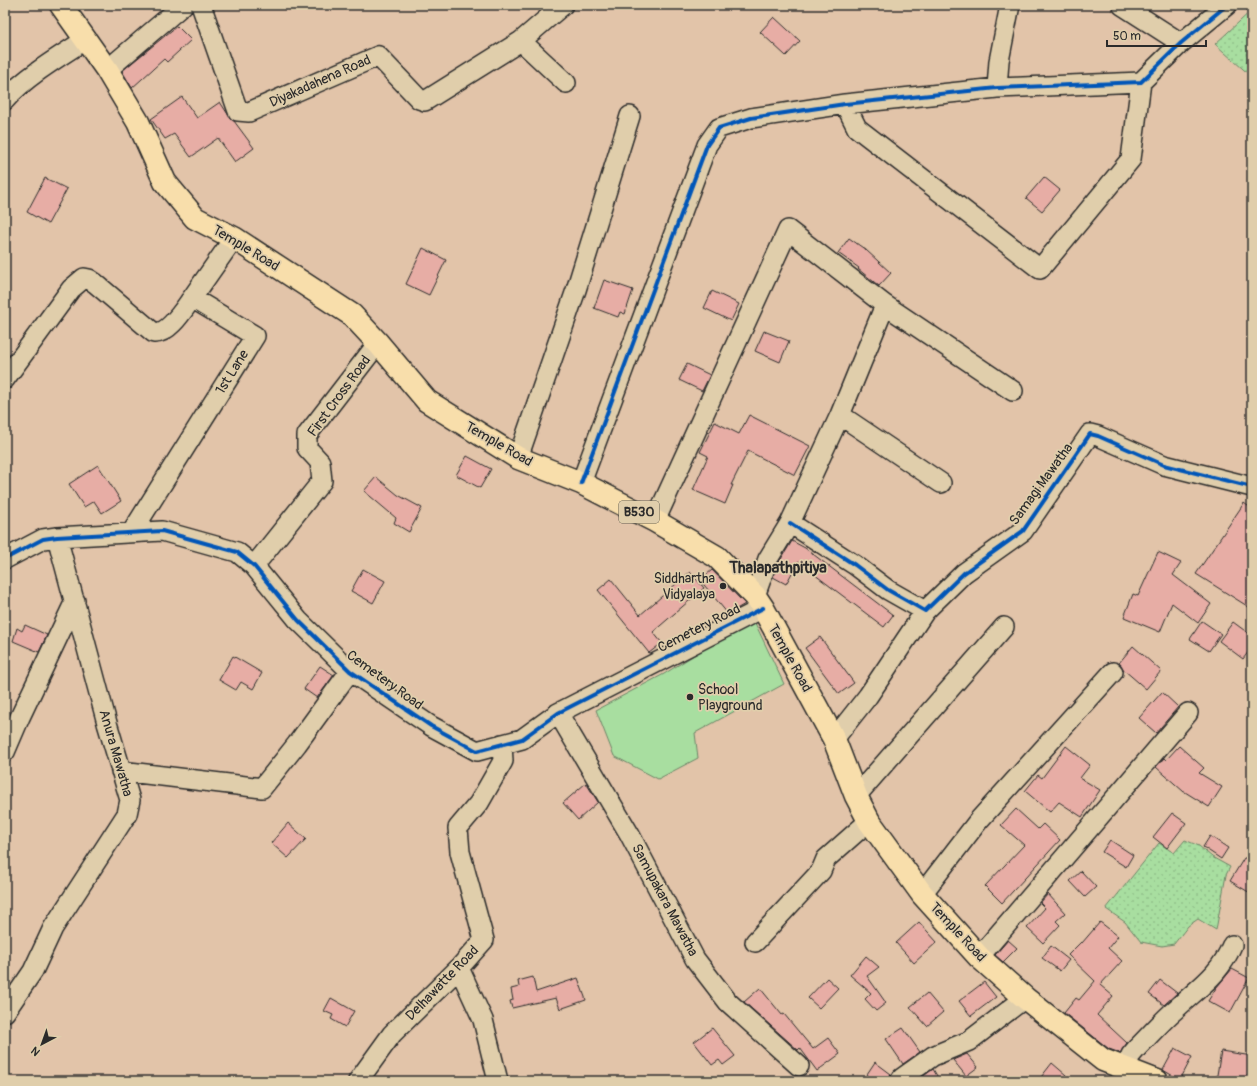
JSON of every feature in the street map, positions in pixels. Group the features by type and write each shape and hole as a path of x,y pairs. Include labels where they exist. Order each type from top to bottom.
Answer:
{"main road":[{"name":"Temple Road","path":"61,5 107,70 138,122 165,182 195,218 234,238 352,315 428,401 518,458 581,483 655,521 717,556 759,602 834,739 856,796 869,821 922,894 979,956 1025,998 1103,1060 1157,1081"}],"street":[{"path":"107,70 183,5"},
{"name":"Diyakadahena Road","path":"201,5 238,111 249,112 378,56 419,99 425,101 521,41 562,5"},
{"path":"997,88 999,61 1010,5"},
{"path":"1122,5 1181,43"},
{"path":"845,104 857,128 1040,269 1131,159 1141,82 1181,43 1227,5"},
{"path":"5,100 11,93 44,67 85,40"},
{"path":"521,41 566,83"},
{"path":"581,483 707,145 719,128 751,118 845,104 997,88 1141,82"},
{"path":"518,458 576,290 630,116"},
{"path":"655,521 788,230 885,305 1013,391"},
{"path":"5,379 70,289 80,280 84,278 94,282 154,333 159,333 169,327 192,298 234,238"},
{"name":"1st Lane","path":"132,532 255,336 192,298"},
{"path":"759,602 768,559 790,522 840,415 885,305"},
{"name":"First Cross Road","path":"254,566 322,481 320,462 307,448 307,435 378,343"},
{"path":"840,415 941,483"},
{"name":"Samagi Mawatha","path":"925,610 964,573 1023,531 1090,434 1098,436 1164,465 1252,487"},
{"path":"790,522 855,565 888,590 925,610 868,696 834,739"},
{"name":"Cemetery Road","path":"5,559 43,539 57,536 162,531 237,552 254,566 298,620 350,671 431,726 477,751 522,739 558,713 759,602"},
{"name":"Anura Mawatha","path":"7,1005 33,971 53,928 127,814 130,800 107,723 57,536"},
{"path":"5,752 20,716 75,602"},
{"path":"856,796 1004,627"},
{"path":"121,771 262,788 297,744 350,671"},
{"path":"922,894 979,820 1113,672"},
{"name":"Samupakara Mawatha","path":"558,713 630,835 695,959 728,1002 799,1066"},
{"path":"979,956 1188,713"},
{"name":"Delhawatte Road","path":"358,1081 392,1034 459,968 484,940 460,852 458,828 479,803 503,762 502,744"},
{"path":"754,942 821,871 826,859 869,821"},
{"path":"1125,1069 1131,1055 1137,1048 1177,1007 1212,978 1226,958 1232,946"},
{"path":"459,968 483,1020 498,1081"},
{"path":"900,1081 933,1056 969,1041 1025,998"}],"green space":[{"path":"1252,10 1252,77 1215,44"},
{"name":"School Playground","path":"755,623 784,684 695,733 698,758 658,779 614,756 596,710 664,674 726,635"},
{"path":"1185,840 1199,846 1212,857 1230,867 1226,875 1216,930 1198,919 1188,926 1174,944 1162,946 1141,942 1125,922 1106,909 1159,843 1174,853"}],"building":[{"path":"774,17 800,41 786,56 760,32"},
{"path":"177,26 191,40 167,62 164,59 132,88 122,71"},
{"path":"182,97 197,118 220,102 231,119 254,148 235,162 218,138 191,157 174,134 165,139 151,119"},
{"path":"1044,177 1060,190 1042,211 1026,198"},
{"path":"45,178 67,189 48,224 27,212"},
{"path":"849,238 866,250 891,273 879,286 858,269 859,268 838,253"},
{"path":"423,248 446,260 429,295 406,284"},
{"path":"604,280 633,290 625,314 620,312 618,317 594,308"},
{"path":"712,291 739,304 731,321 704,308"},
{"path":"764,331 789,341 780,362 755,351"},
{"path":"687,364 710,375 702,391 679,380"},
{"path":"749,415 810,446 795,475 748,451 731,485 733,485 725,504 693,490 708,456 700,452 715,422 739,434"},
{"path":"467,456 491,469 480,488 456,475"},
{"path":"98,465 121,501 102,513 94,501 84,507 69,484"},
{"path":"376,477 398,495 422,508 409,532 394,523 396,518 364,491"},
{"path":"1244,503 1252,509 1252,609 1196,574"},
{"path":"792,541 805,548 893,615 884,627 798,562 786,584 773,577 778,564"},
{"path":"1158,552 1181,563 1173,575 1211,604 1198,623 1172,603 1160,632 1124,617 1133,594 1138,596"},
{"path":"363,569 385,581 373,603 351,591"},
{"path":"712,570 745,604 728,614 700,580"},
{"path":"690,572 704,588 653,632 662,643 649,653 598,590 611,579 640,615"},
{"path":"1202,621 1221,634 1209,651 1190,639"},
{"path":"1233,622 1252,636 1252,647 1243,659 1219,641"},
{"path":"25,625 47,635 39,652 13,641 17,628 22,631"},
{"path":"820,637 854,683 839,694 805,648"},
{"path":"1133,646 1161,671 1146,689 1124,670 1119,663"},
{"path":"233,656 262,673 253,689 241,682 236,690 219,680"},
{"path":"320,666 334,675 317,698 304,689"},
{"path":"1162,692 1178,707 1156,733 1139,718"},
{"path":"1066,746 1090,765 1080,778 1100,790 1082,817 1059,802 1050,812 1025,791 1038,775 1042,778"},
{"path":"1179,746 1204,768 1199,773 1222,787 1209,807 1184,792 1156,767 1164,758 1166,760"},
{"path":"586,783 598,802 578,820 563,803"},
{"path":"1016,809 1038,829 1043,824 1060,840 1002,903 985,886 1024,845 1001,825"},
{"path":"1172,813 1186,823 1167,848 1153,837"},
{"path":"288,823 306,839 288,858 271,843"},
{"path":"1210,836 1228,848 1221,859 1203,847"},
{"path":"1110,840 1133,855 1126,867 1102,852"},
{"path":"1244,858 1248,858 1252,861 1252,894 1230,881"},
{"path":"1081,871 1096,887 1085,897 1070,881"},
{"path":"1048,894 1065,913 1056,921 1060,925 1043,943 1027,928 1045,908 1040,903"},
{"path":"919,922 937,942 914,963 896,943"},
{"path":"1100,922 1118,936 1108,948 1122,961 1100,985 1113,996 1097,1015 1127,1043 1120,1053 1109,1049 1064,1013 1076,998 1079,1000 1095,981 1068,955 1081,942 1082,943"},
{"path":"1008,940 1017,948 1003,962 995,955"},
{"path":"1051,946 1069,960 1060,971 1042,958"},
{"path":"866,956 879,967 867,976 886,1003 876,1011 865,999 871,993 850,975"},
{"path":"1232,969 1249,978 1230,1013 1208,1001 1216,988"},
{"path":"533,977 536,992 578,978 586,1000 560,1009 556,998 512,1008 510,1001 513,1000 511,989 519,987 518,981"},
{"path":"827,978 838,988 819,1008 808,998"},
{"path":"1160,980 1177,993 1164,1005 1149,994"},
{"path":"984,982 996,997 971,1016 959,1001"},
{"path":"760,988 813,1049 828,1038 840,1054 817,1071 800,1048 798,1050 744,1002"},
{"path":"927,993 943,1012 927,1026 910,1007"},
{"path":"331,998 354,1011 345,1027 331,1019 333,1015 324,1011"},
{"path":"712,1028 735,1056 723,1065 719,1060 712,1065 694,1042"},
{"path":"903,1028 920,1052 903,1064 886,1039"},
{"path":"1175,1048 1192,1057 1180,1080 1163,1070"},
{"path":"1221,1051 1252,1056 1252,1081 1216,1081"},
{"path":"967,1054 978,1067 966,1076 953,1060"},
{"path":"875,1062 891,1074 889,1081 871,1081 865,1077"},
{"path":"1052,1063 1066,1075 1062,1081 1038,1081"},
{"path":"933,1069 940,1081 917,1081"}],"cycle path":[{"path":"581,483 707,145 719,128 751,118 845,104 997,88 1141,82 1181,43 1227,5"},
{"path":"790,523 855,565 888,590 925,611 964,573 1023,531 1090,434 1098,436 1164,465 1252,487"},
{"path":"5,559 43,539 162,531 237,552 254,566 298,620 350,671 431,726 477,751 522,739 558,713 763,608"}],"place":[{"name":"Siddhartha Vidyalaya","path":"723,586"},
{"name":"School Playground","path":"690,697"}],"district":[{"name":"Thalapathpitiya","path":"778,568"}]}
